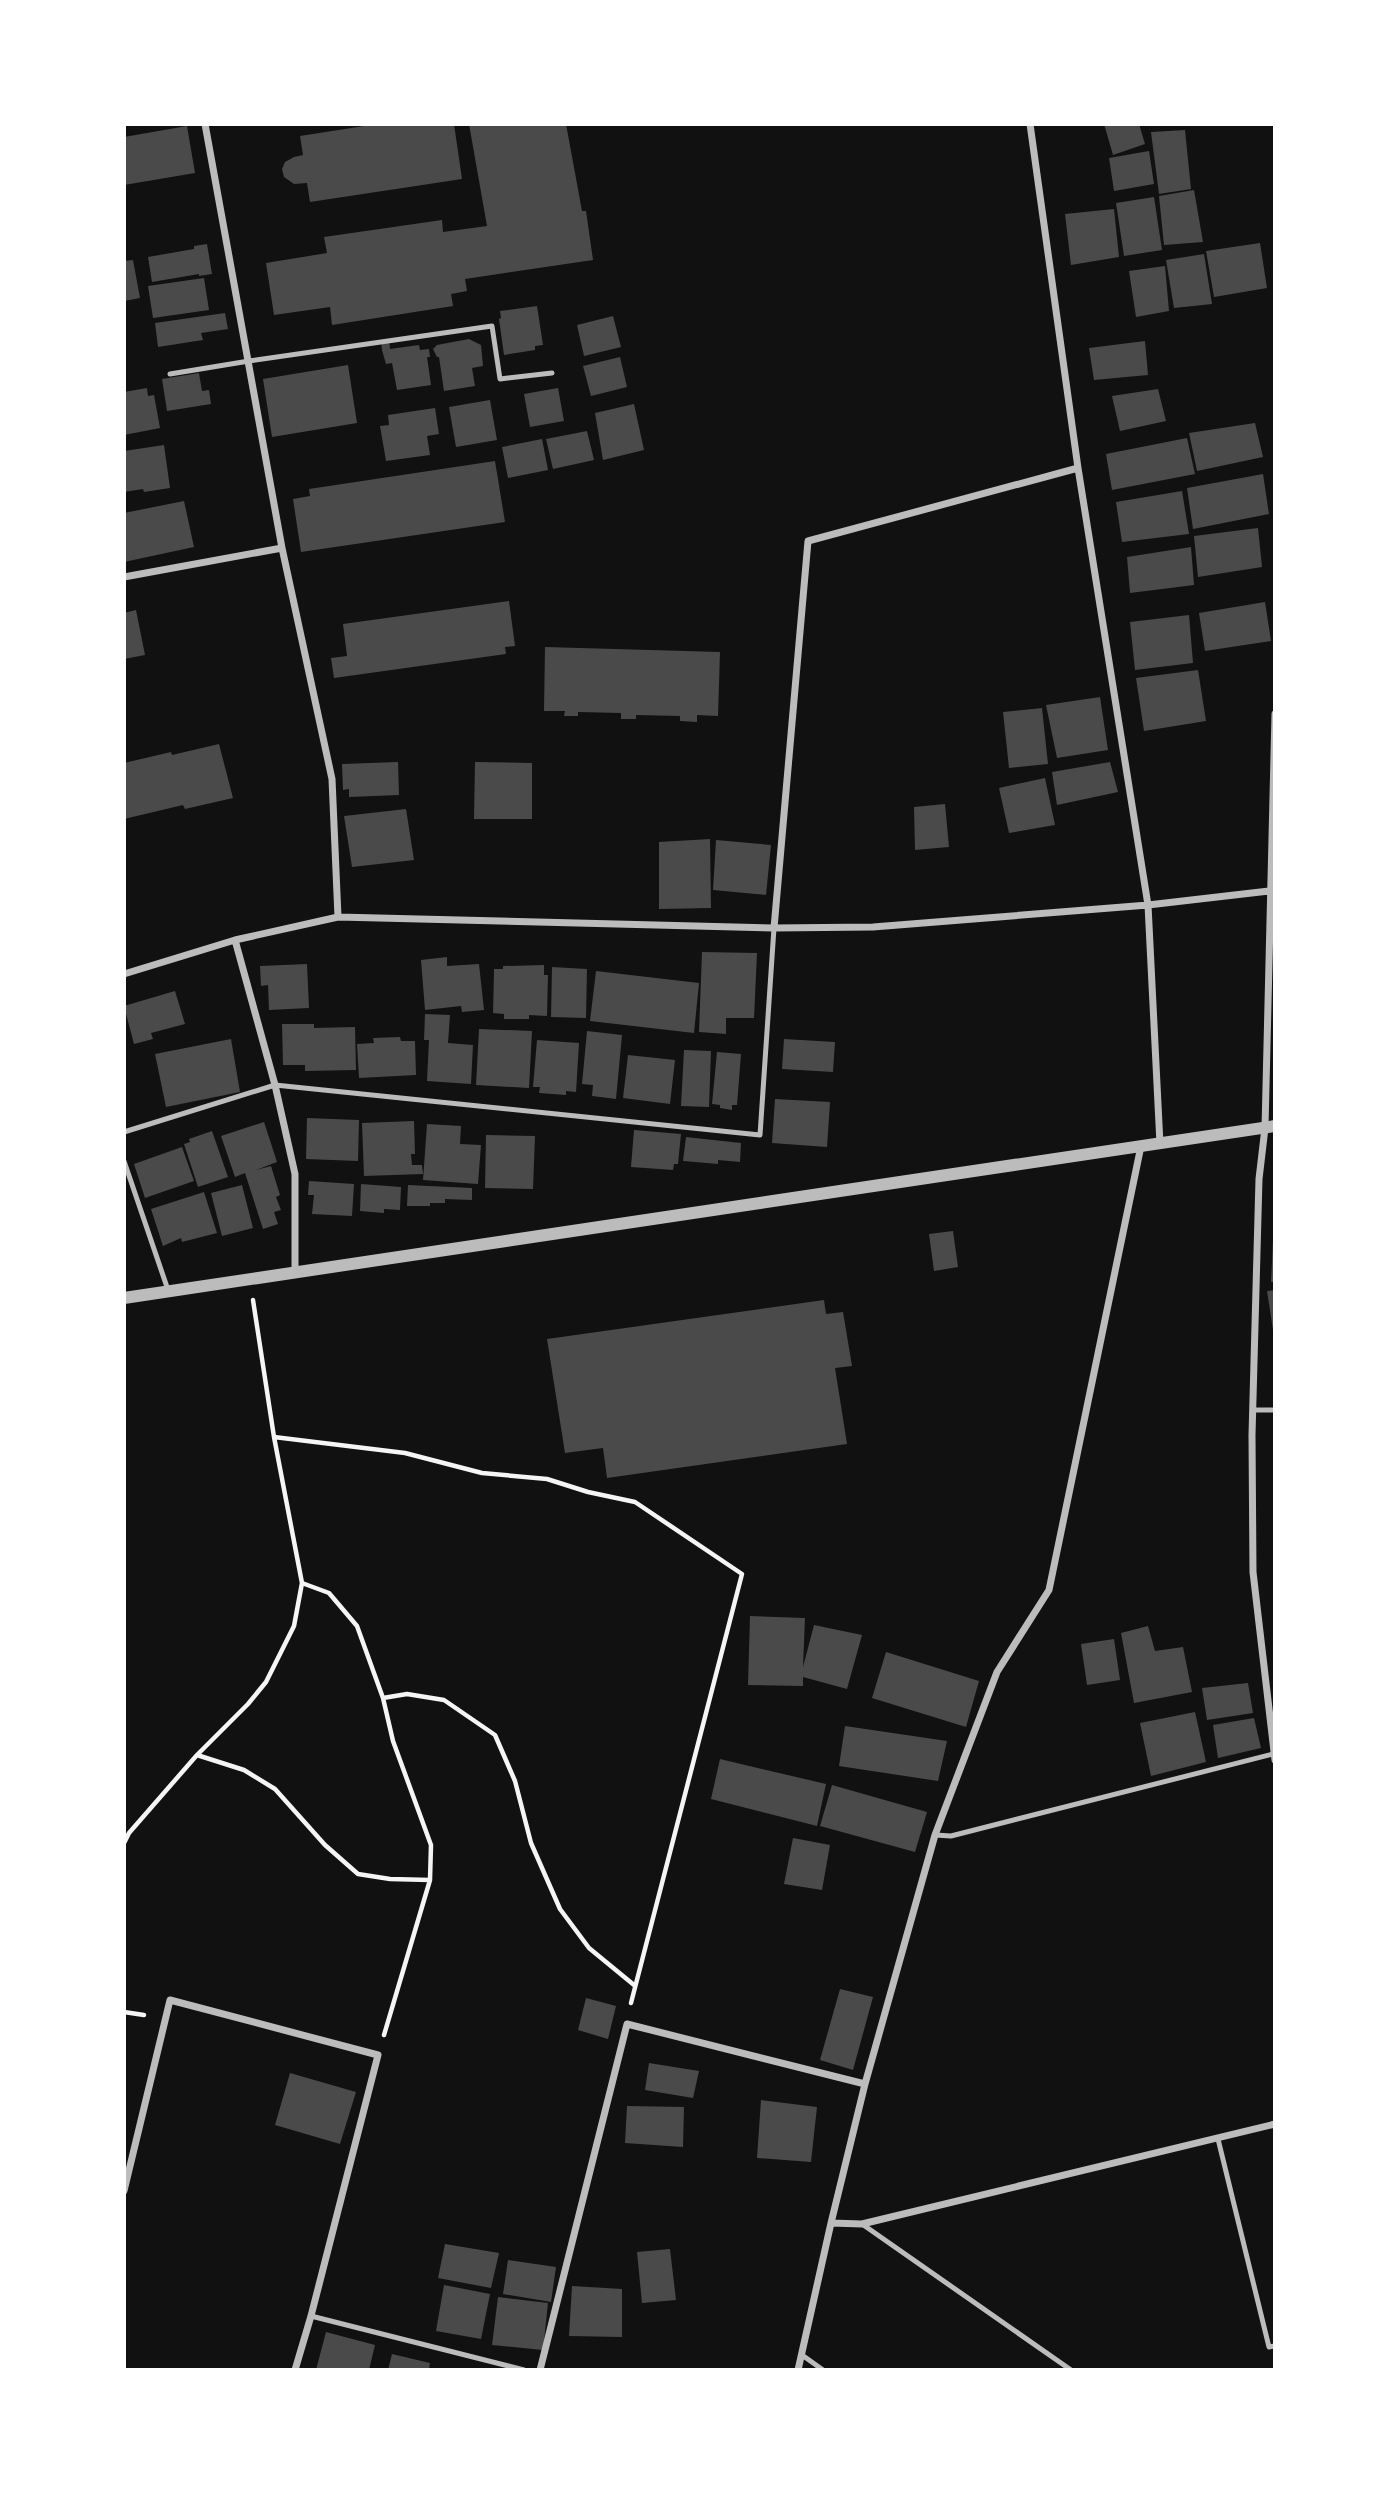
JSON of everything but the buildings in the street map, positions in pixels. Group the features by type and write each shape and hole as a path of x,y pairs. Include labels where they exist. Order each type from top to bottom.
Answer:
{"street":[{"path":"205,124 282,548 332,779 338,917"},
{"path":"1030,124 1078,468 1148,905 1160,1144"},
{"path":"774,928 808,541 1078,468"},
{"path":"124,577 282,548"},
{"path":"1274,1757 1253,1572 1253,1410 1259,1179 1270,1127 1269,891 1275,714"},
{"path":"124,974 235,940 338,917 873,928 1148,905 1269,891"},
{"path":"235,940 275,1085 295,1174 295,1273"},
{"path":"124,1298 1270,1127"},
{"path":"798,2370 865,2084 935,1835 997,1672 1049,1590 1141,1146"},
{"path":"124,2191 170,2000 377,2056 295,2370"},
{"path":"540,2370 627,2024 865,2084"},
{"path":"831,2223 862,2224 1275,2124"}],"lane":[{"path":"170,374 249,360 492,326 500,379 552,373"},
{"path":"124,1132 275,1085 760,1135 774,928"},
{"path":"124,1161 169,1292"},
{"path":"1253,1410 1275,1410"},
{"path":"935,1835 951,1836 1274,1757"},
{"path":"1218,2139 1269,2347 1275,2346"},
{"path":"862,2224 1071,2370"},
{"path":"311,2316 523,2370"},
{"path":"802,2356 823,2370"}],"path":[{"path":"124,1843 129,1833 197,1755 266,1682 294,1626 302,1583 274,1437 250,1279"},
{"path":"274,1437 405,1453 482,1473 547,1479 588,1492 635,1502 742,1574 634,1985 627,2024"},
{"path":"302,1583 329,1593 357,1626 383,1698 393,1741 431,1845 430,1880 377,2056"},
{"path":"383,1698 407,1694 444,1700 495,1735 515,1781 531,1843 560,1909 589,1948 634,1985"},
{"path":"197,1755 244,1770 275,1789 325,1845 358,1874 390,1880 430,1880"}]}
